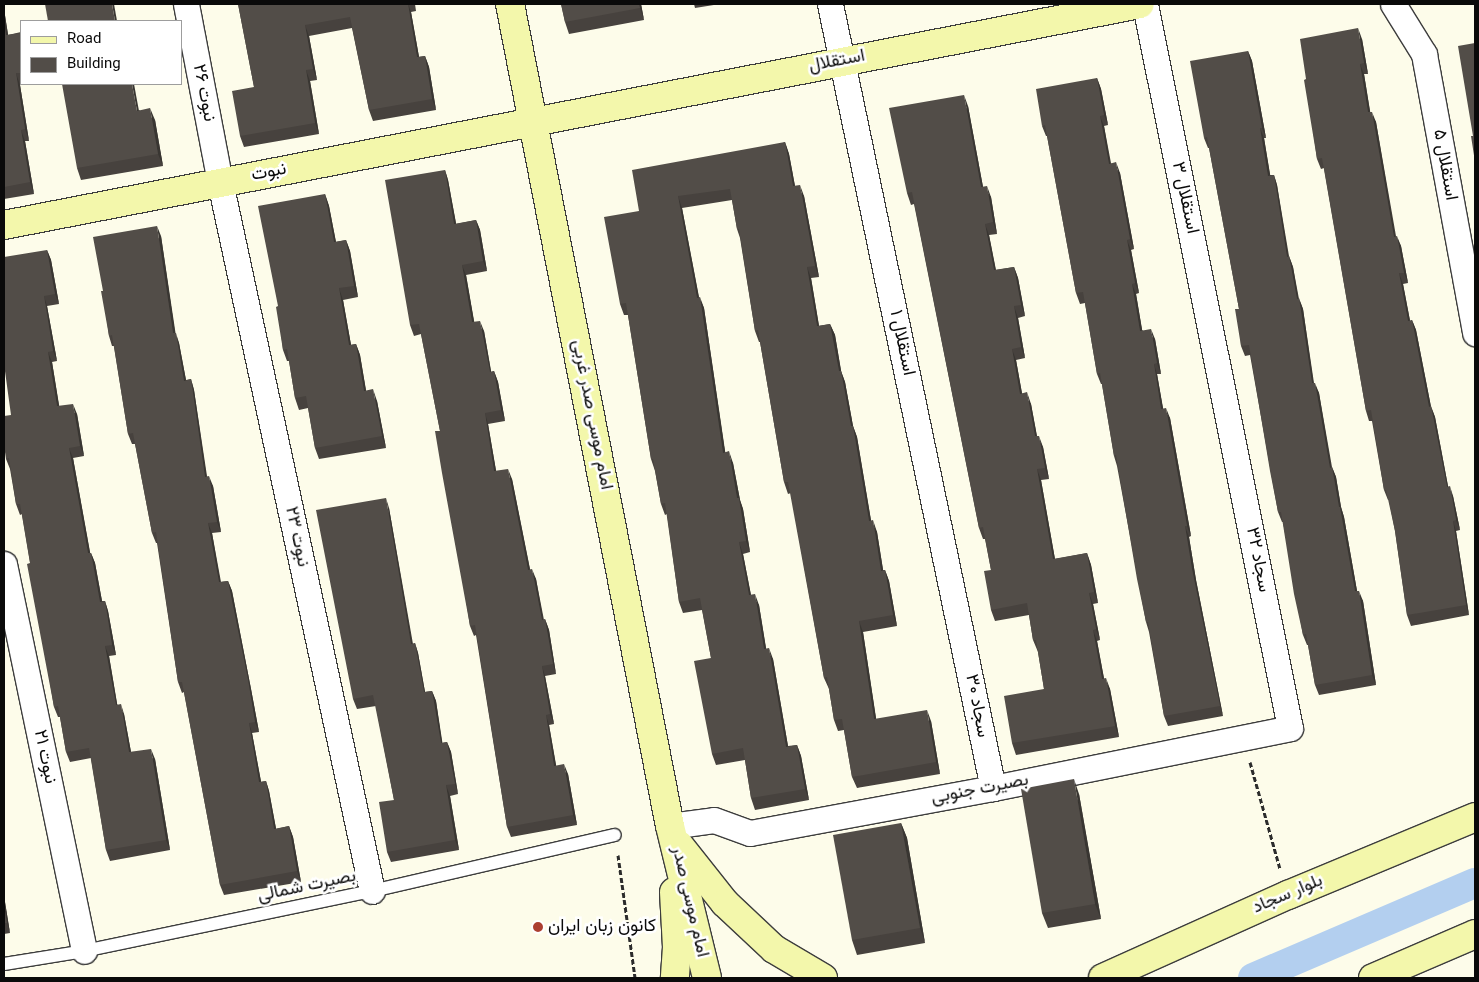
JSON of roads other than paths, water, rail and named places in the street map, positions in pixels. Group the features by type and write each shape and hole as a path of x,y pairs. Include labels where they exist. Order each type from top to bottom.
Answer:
{"street":[{"name":"نبوت ۲۶","path":"186,4 220,182"},
{"name":"امام موسی صدر غربی","path":"510,4 672,832"},
{"name":"استقلال ۱","path":"830,4 960,624"},
{"name":"استقلال","path":"533,120 842,61 1106,7 1140,4"},
{"name":"استقلال ۳","path":"1145,4 1224,392"},
{"name":"استقلال ۵","path":"1393,4 1424,54 1475,333"},
{"name":"نبوت","path":"4,225 533,120"},
{"name":"نبوت ۲۳","path":"220,182 372,891"},
{"name":"سجاد ۳۲","path":"1224,392 1290,728"},
{"name":"نبوت ۲۱","path":"4,564 84,951"},
{"name":"سجاد ۳۰","path":"960,624 993,788"},
{"name":"بصیرت جنوبی","path":"672,832 714,820 750,833 993,788 1290,728"},
{"name":"بلوار سجاد","path":"1103,978 1288,895 1475,817"},
{"path":"672,832 677,947 674,978"},
{"path":"672,832 725,903 774,948 823,978"},
{"name":"امام موسی صدر","path":"672,832 707,978"},
{"path":"1373,978 1475,934"}],"lane":[{"name":"بصیرت شمالی","path":"4,964 84,951 372,891 615,835"}],"waterway":[{"path":"1253,978 1475,883"}],"place":[{"name":"کانون زبان ایران","path":"538,927"}]}
